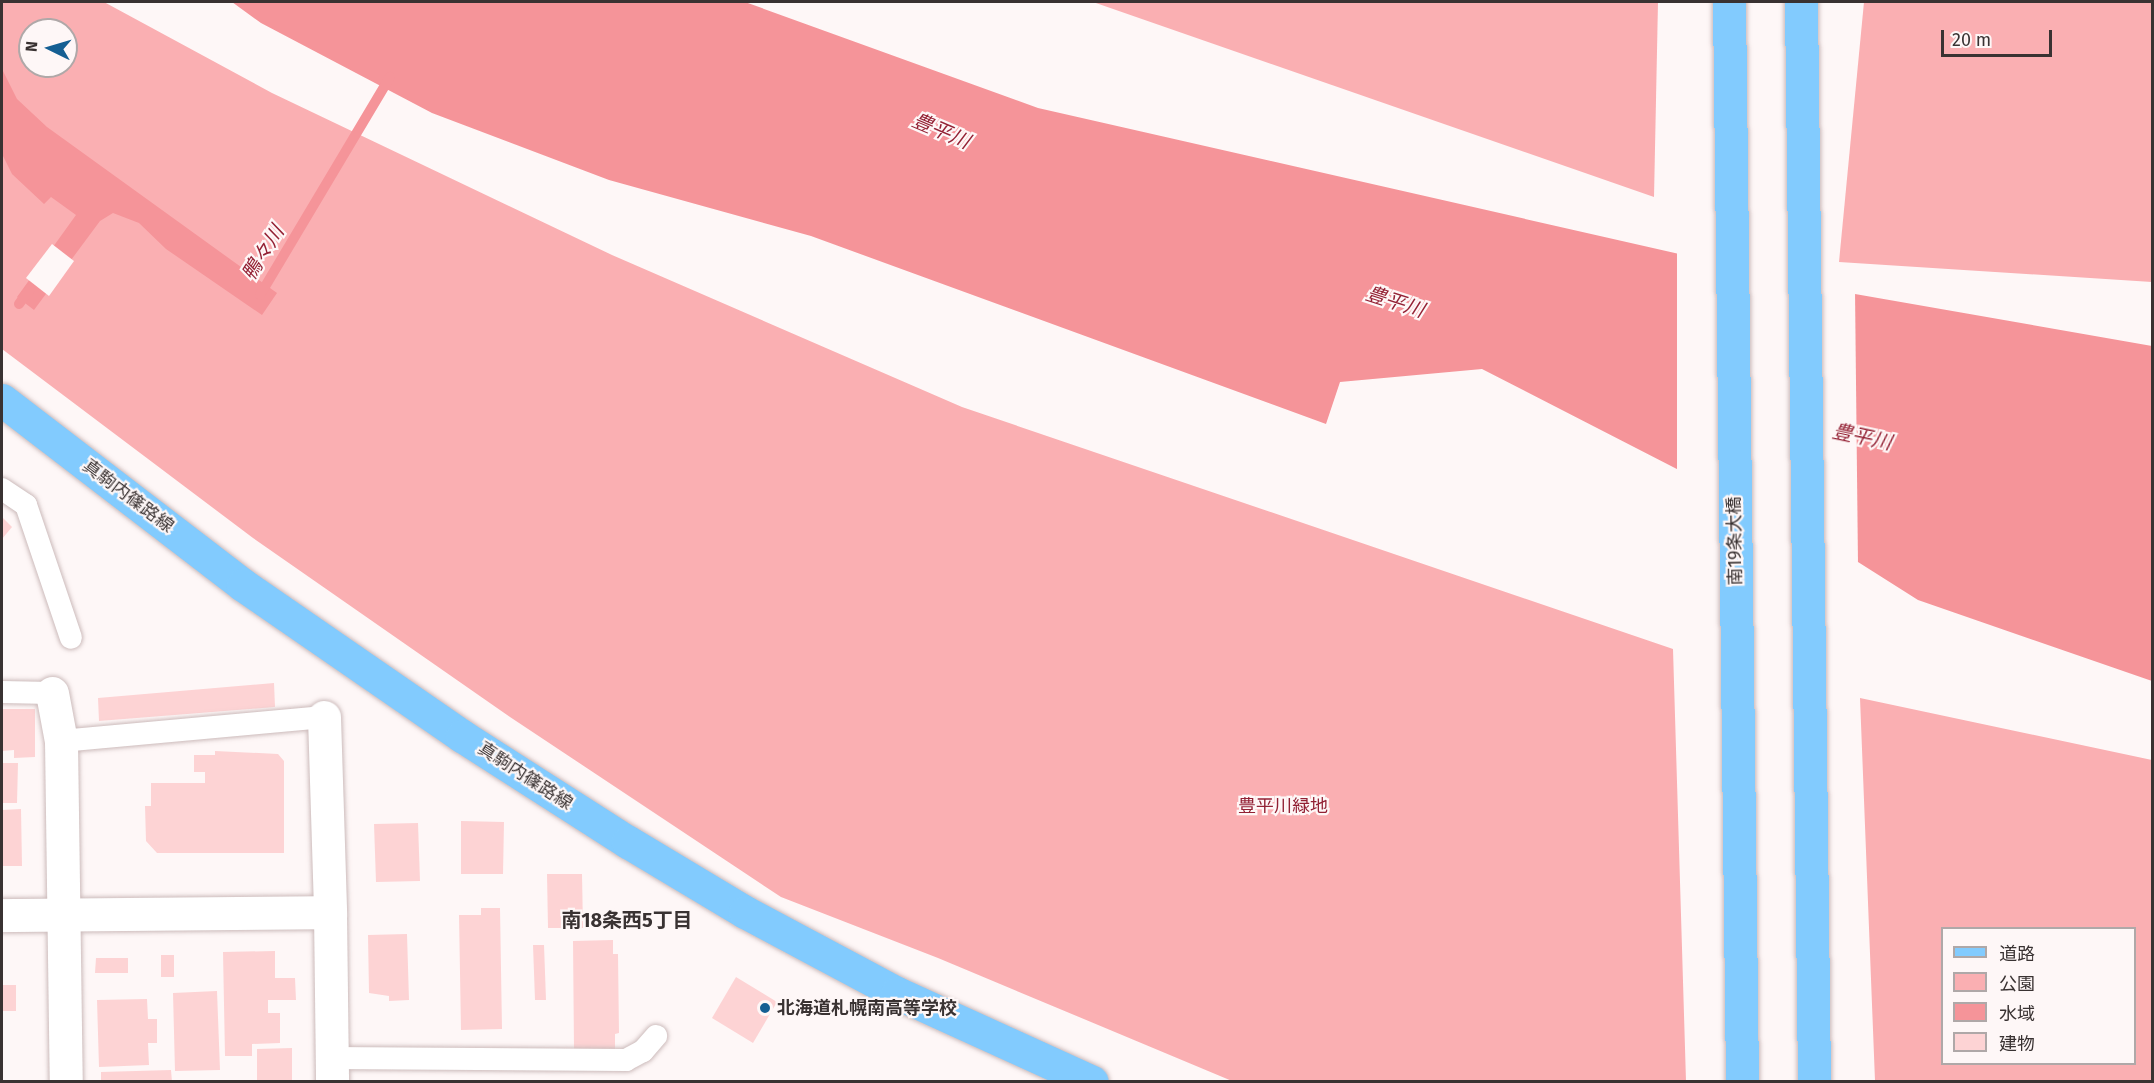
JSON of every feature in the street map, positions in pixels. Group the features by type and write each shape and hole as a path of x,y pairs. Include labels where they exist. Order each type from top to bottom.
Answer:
{"main road":[{"name":"南19条大橋","path":"1729,2 1742,1082"},
{"path":"1801,2 1814,1082"},
{"name":"真駒内篠路線","path":"2,400 243,585 462,735 628,842 745,912 897,993 1092,1082"}],"street":[{"path":"52,693 61,741 66,1082"},
{"path":"324,717 332,1070"},
{"path":"2,915 330,912"}],"lane":[{"path":"2,489 27,505 71,638"},
{"path":"2,692 52,693"},
{"path":"61,741 324,717"},
{"path":"332,1070 626,1060 643,1051 656,1036"}],"green space":[{"name":"豊平川緑地","path":"2,2 104,2 272,93 612,255 962,407 1673,649 1686,1081 1232,1081 938,958 781,897 510,717 253,538 2,349"},
{"path":"1093,2 1658,2 1654,197"},
{"path":"1864,2 2152,2 2152,282 1839,262"},
{"path":"1860,698 2152,760 2152,1081 1875,1081"}],"water":[{"name":"豊平川","path":"232,2 745,2 1038,108 1855,294 2152,346 2152,681 1918,600 1858,562 1482,369 1340,382 1326,424 811,236 609,180 432,113 261,23"},
{"path":"2,69 17,99 47,127 277,293 262,315 166,249 139,223 113,213 100,221 34,310 17,297 76,215 51,197 44,204 12,174 2,154"}],"pier":[{"path":"52,244 74,261 49,296 26,278"},
{"path":"1677,251 1855,291 1858,565 1677,472"}],"building":[{"path":"2,517 12,527 2,539"},
{"path":"274,683 275,707 99,721 98,698"},
{"path":"2,709 35,709 35,757 14,758 14,750 2,751"},
{"path":"215,751 278,754 284,761 284,853 157,853 146,841 145,806 151,806 151,783 205,783 205,772 194,772 194,755 215,755"},
{"path":"2,763 18,763 17,803 2,803"},
{"path":"21,809 22,866 2,866 2,810"},
{"path":"461,821 504,822 503,874 461,874"},
{"path":"418,823 420,881 376,882 374,824"},
{"path":"547,874 582,874 583,928 548,928"},
{"path":"481,908 500,908 502,1029 461,1030 459,915 481,915"},
{"path":"407,934 409,1000 389,1001 389,996 369,993 368,935"},
{"path":"613,940 613,954 618,954 619,1033 615,1034 615,1049 574,1050 573,941"},
{"path":"533,945 544,945 546,1000 535,1000"},
{"path":"275,951 275,978 295,978 296,1000 268,1000 268,1013 280,1013 280,1043 252,1044 252,1056 225,1056 223,952"},
{"path":"161,955 174,955 174,977 161,977"},
{"path":"96,958 128,958 128,973 95,973"},
{"path":"736,977 777,1002 753,1043 712,1018"},
{"path":"2,985 16,985 16,1011 2,1011"},
{"path":"217,991 220,1070 175,1071 173,993"},
{"path":"147,999 148,1019 157,1019 157,1043 148,1043 149,1065 99,1067 97,1000"},
{"path":"292,1048 292,1082 257,1082 257,1049"},
{"path":"171,1070 172,1082 101,1082 101,1072"}],"waterway":[{"name":"鴨々川","path":"260,295 390,77"},
{"name":"鴨々川","path":"19,304 30,289"}],"place":[{"name":"北海道札幌南高等学校","path":"765,1008"}],"district":[{"name":"南18条西5丁目","path":"627,920"}]}
